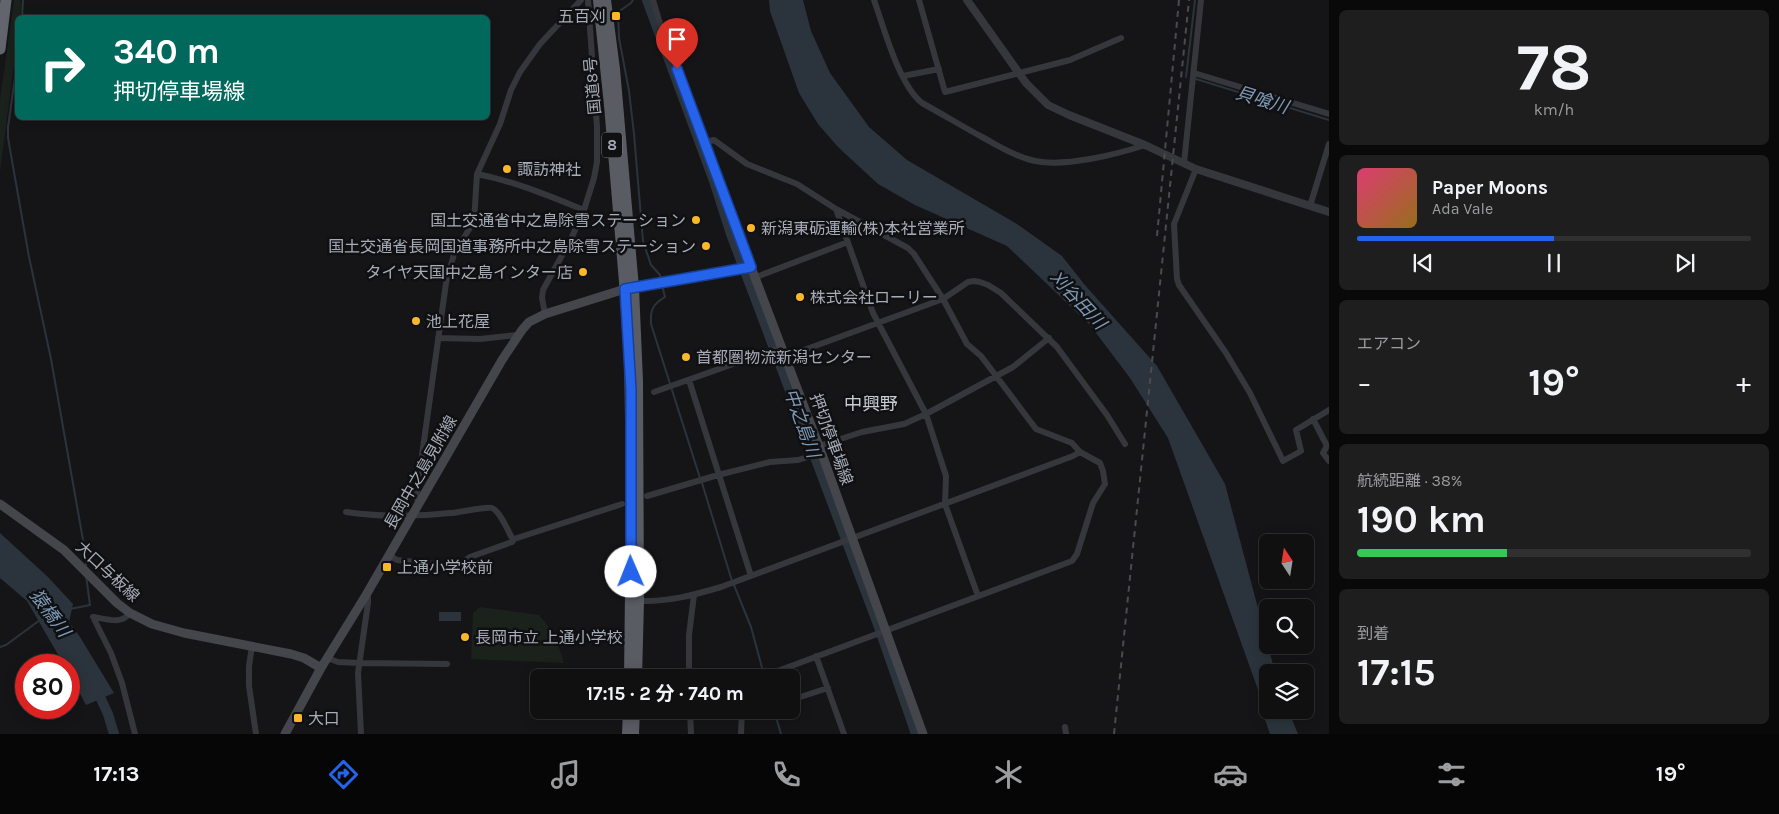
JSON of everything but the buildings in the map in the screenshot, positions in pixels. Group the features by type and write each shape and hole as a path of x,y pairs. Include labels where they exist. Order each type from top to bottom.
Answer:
{"highway":[{"path":"0,24 2,0"},
{"path":"0,49 6,0"},
{"name":"国道8号","path":"598,0 629,289"},
{"name":"国道8号","path":"606,0 615,69 629,289"},
{"name":"8","path":"629,289 638,397 639,601 637,669"},
{"name":"8","path":"629,289 631,390 629,669"},
{"path":"627,734 628,719"},
{"path":"634,734 635,719"}],"main road":[{"path":"629,289 751,267"},
{"name":"押切停車場線","path":"751,267 820,450 848,539 886,630 923,734"},
{"name":"長岡中之島見附線","path":"285,734 321,668 366,596 517,335 529,322 544,314 629,289"},
{"name":"大口与板線","path":"0,504 64,550 110,596 130,613 167,629 291,654 304,658 321,668"}],"street":[{"path":"419,503 416,497 446,283 452,259 474,221 477,174 500,124 511,90 520,72 540,44 581,0"},
{"path":"544,314 543,290 571,239 584,210 597,162 594,74 588,0"},
{"path":"653,0 658,20 751,267"},
{"path":"874,0 903,76 914,96 922,103 995,144 1020,156 1042,162 1075,161 1125,152 1145,145"},
{"path":"919,0 946,92 1070,60 1121,38"},
{"path":"967,0 1020,74 1038,96 1057,110 1145,145 1196,169 1329,212"},
{"path":"1184,163 1201,0"},
{"path":"903,76 939,69"},
{"path":"594,74 606,72"},
{"path":"1194,72 1329,114"},
{"path":"704,142 714,140 747,164 797,184 836,209 908,248 944,299 962,337 981,356 1036,429 1072,444 1080,452 1100,463 1105,484 1093,503 1075,559 1072,561 783,669"},
{"path":"1310,206 1329,144"},
{"path":"1196,169 1174,224 1177,279 1179,285 1226,352 1250,393 1283,461 1300,451 1296,430 1329,410"},
{"path":"477,174 520,184 584,210"},
{"path":"836,209 873,313 926,414 946,476 945,504 978,596"},
{"path":"756,277 848,242"},
{"path":"785,357 944,299 968,282 974,281 988,285 1001,293 1049,338 1091,393 1125,444"},
{"path":"438,338 480,339 517,335"},
{"path":"646,496 770,462 798,460 862,432 904,424 1013,367 1049,338"},
{"path":"654,392 781,347"},
{"path":"689,380 751,576"},
{"path":"1313,419 1327,446 1323,453 1329,461"},
{"path":"639,601 675,599 694,595 751,576 1080,452"},
{"path":"389,556 397,560 459,565 470,557 513,540 622,504"},
{"path":"346,512 370,516 412,516 448,514 488,508 494,509 497,511 513,540"},
{"path":"689,669 689,635 694,595"},
{"path":"361,734 359,663 368,603 368,597 366,596"},
{"path":"130,613 126,618 118,621 93,617 111,653 122,683 135,734"},
{"path":"252,646 249,686 256,734"},
{"path":"816,656 844,734"},
{"path":"327,658 338,662 447,664"},
{"path":"800,697 828,688"},
{"path":"690,719 691,734"},
{"path":"741,734 742,719"}],"shaded area":[{"path":"14,0 20,0 20,15 15,15 15,56 0,172 0,100"},
{"path":"480,607 539,615 554,637 564,663 471,659 473,613"}],"water":[{"name":"刈谷田川","path":"769,0 803,0 811,31 830,73 869,127 907,160 1017,224 1062,256 1084,284 1157,366 1225,484 1259,612 1259,654 1270,654 1273,664 1259,664 1259,693 1168,438 1130,378 1090,325 1007,246 915,205 878,184 838,147 818,124 799,93 770,11"},
{"path":"0,533 48,577 73,604 69,622 114,693 86,705 80,694 80,654 58,654 27,601 0,578"},
{"path":"439,612 461,612 461,621 439,621"},
{"path":"1265,719 1292,719 1298,734 1270,734"}],"waterway":[{"path":"22,15 23,0"},
{"path":"633,0 618,12 619,38 629,91 643,241 651,265 660,275 661,280"},
{"name":"中之島川","path":"647,0 714,181 731,234 879,627 916,734"},
{"name":"貝喰川","path":"1186,77 1195,0"},
{"path":"15,77 8,138 29,257 51,359 86,557 86,566"},
{"name":"貝喰川","path":"1196,79 1329,120"},
{"path":"662,285 665,297 653,308 651,324 700,478"},
{"path":"702,483 732,581"},
{"path":"70,609 90,605 86,575"},
{"path":"734,585 751,627 762,669"},
{"path":"0,647 6,645 40,620"},
{"name":"猿橋川","path":"95,686 108,714 114,734"},
{"path":"777,719 781,734"}],"railway":[{"path":"1157,236 1179,0"},
{"path":"1114,734 1189,0"}],"place":[{"name":"五百刈","path":"616,16"},
{"name":"諏訪神社","path":"507,169"},
{"name":"国土交通省中之島除雪ステーション","path":"696,220"},
{"name":"新潟東砺運輸(株)本社営業所","path":"751,228"},
{"name":"国土交通省長岡国道事務所中之島除雪ステーション","path":"706,246"},
{"name":"タイヤ天国中之島インター店","path":"583,272"},
{"name":"株式会社ローリー","path":"800,297"},
{"name":"池上花屋","path":"416,321"},
{"name":"首都圏物流新潟センター","path":"686,357"},
{"name":"上通小学校前","path":"387,567"},
{"name":"長岡市立 上通小学校","path":"465,637"},
{"name":"大口","path":"298,718"}],"district":[{"name":"中興野","path":"871,404"}],"route":[{"path":"631,572 631,390 625,289 751,267 677,69"}]}
